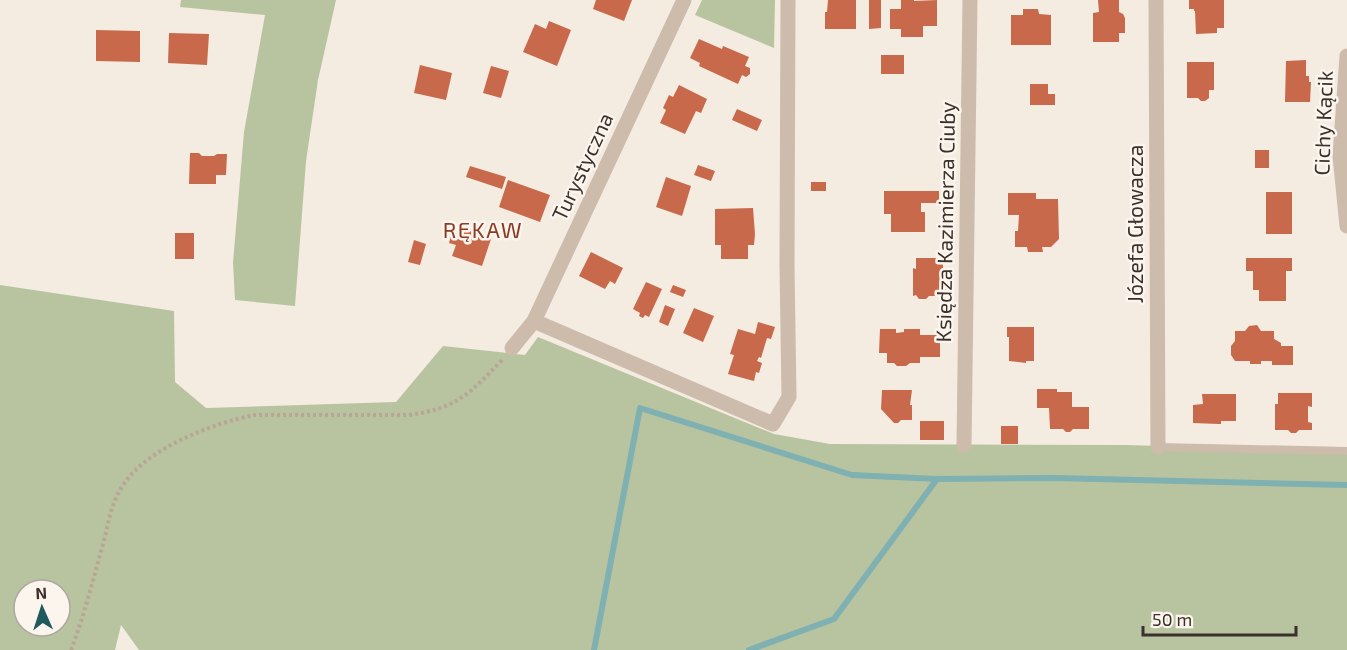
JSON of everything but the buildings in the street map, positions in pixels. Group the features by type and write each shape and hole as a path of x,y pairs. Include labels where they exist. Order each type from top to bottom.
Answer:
{"street":[{"name":"Turystyczna","path":"512,348 534,321 684,0"},
{"path":"534,321 773,424 789,397 788,0"},
{"name":"Księdza Kazimierza Ciuby","path":"964,445 970,0"},
{"name":"Józefa Głowacza","path":"1156,0 1158,447"},
{"name":"Cichy Kącik","path":"1347,56 1340,156 1347,226"}],"lane":[{"path":"1158,447 1347,451"}],"path":[{"path":"70,650 111,508 128,476 141,464 191,435 234,419 255,415 409,415 447,407 476,387 512,348"}],"green space":[{"path":"181,0 336,0 318,80 306,161 295,306 235,300 233,263 244,132 265,15 180,7"},
{"path":"702,0 775,0 774,48 695,15"},
{"path":"0,285 174,311 175,382 206,408 396,402 443,346 525,355 538,337 774,434 830,444 1125,445 1347,451 1347,650 139,650 121,625 115,650 0,650"}],"waterway":[{"path":"594,650 640,408 852,475 937,479 1055,478 1347,485"},
{"path":"749,650 834,619 937,479"}],"district":[{"name":"RĘKAW","path":"483,230"}]}
